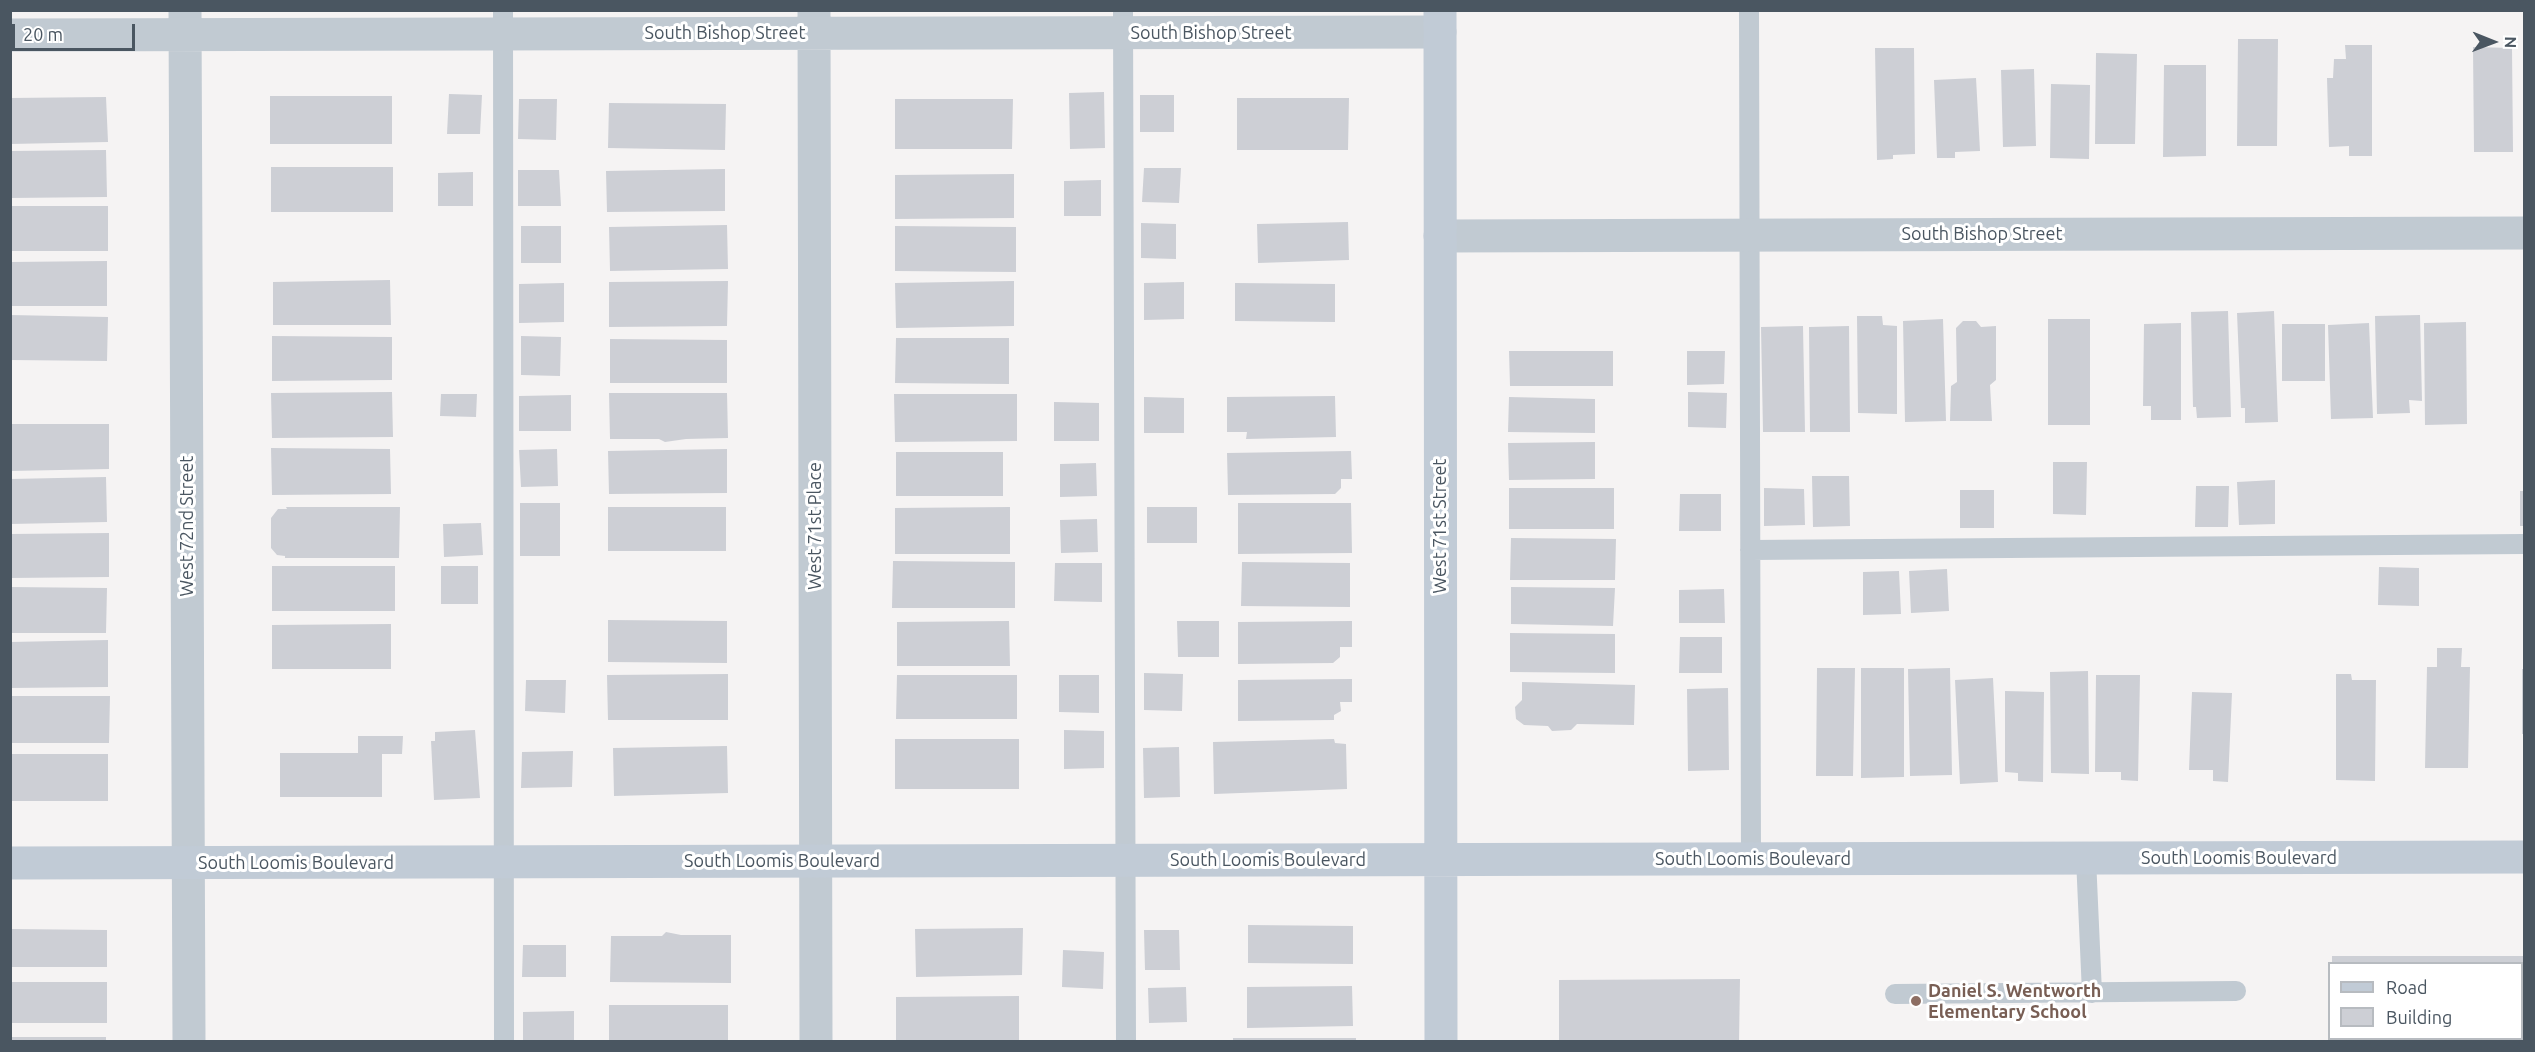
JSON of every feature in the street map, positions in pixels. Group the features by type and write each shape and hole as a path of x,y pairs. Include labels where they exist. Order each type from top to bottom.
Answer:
{"street":[{"name":"South Bishop Street","path":"10,35 185,22 1440,21"},
{"name":"West 71st Street","path":"1440,21 1441,1041"},
{"name":"West 72nd Street","path":"185,22 189,1041"},
{"name":"West 71st Place","path":"814,22 816,1041"},
{"name":"South Bishop Street","path":"1440,236 2524,233"},
{"name":"South Loomis Boulevard","path":"10,863 2524,857"}],"lane":[{"path":"1749,10 1751,859"},
{"path":"503,22 504,1041"},
{"path":"1123,22 1126,1041"},
{"path":"1750,550 2524,544"},
{"path":"2086,858 2092,993"},
{"path":"1895,994 2236,992"}],"building":[{"path":"2238,39 2278,39 2277,146 2237,146"},
{"path":"2345,45 2372,45 2372,156 2349,156 2349,146 2329,147 2327,78 2333,78 2334,59 2346,59"},
{"path":"2473,47 2512,48 2513,152 2474,152"},
{"path":"1875,48 1914,48 1915,154 1893,155 1893,159 1877,160"},
{"path":"2096,53 2137,54 2135,144 2095,144"},
{"path":"2164,65 2206,65 2206,156 2163,157"},
{"path":"2034,69 2036,146 2003,147 2001,70"},
{"path":"1976,78 1980,151 1955,152 1955,158 1937,158 1934,80"},
{"path":"2051,84 2090,85 2089,159 2050,158"},
{"path":"1104,92 1105,148 1070,149 1069,93"},
{"path":"449,94 482,95 480,134 447,134"},
{"path":"1140,95 1174,95 1174,132 1140,132"},
{"path":"270,96 392,96 392,144 270,144"},
{"path":"106,97 108,142 10,144 10,98"},
{"path":"1237,98 1349,98 1348,150 1237,150"},
{"path":"519,99 557,99 556,140 518,139"},
{"path":"895,99 1013,99 1012,149 895,149"},
{"path":"609,103 726,104 725,150 608,148"},
{"path":"106,150 107,197 10,198 10,151"},
{"path":"271,167 393,167 393,212 271,212"},
{"path":"1144,168 1181,168 1179,203 1142,202"},
{"path":"725,169 725,211 607,212 606,171"},
{"path":"518,170 559,170 561,206 518,206"},
{"path":"473,172 473,206 438,206 438,173"},
{"path":"1014,174 1014,218 895,219 895,175"},
{"path":"1101,180 1101,216 1064,216 1064,181"},
{"path":"10,206 108,206 108,251 10,251"},
{"path":"1348,222 1349,260 1258,263 1257,224"},
{"path":"1141,223 1176,224 1176,259 1141,258"},
{"path":"727,225 728,269 610,271 609,227"},
{"path":"521,226 561,226 561,263 521,263"},
{"path":"895,226 1016,227 1016,272 895,271"},
{"path":"107,261 107,306 10,306 10,262"},
{"path":"390,280 391,325 273,325 273,282"},
{"path":"728,281 727,326 609,327 609,282"},
{"path":"1014,281 1014,326 896,328 895,283"},
{"path":"1184,282 1184,319 1144,320 1144,283"},
{"path":"564,283 564,322 519,323 519,284"},
{"path":"1235,283 1335,284 1335,322 1235,321"},
{"path":"2228,311 2231,417 2197,418 2196,407 2193,407 2191,312"},
{"path":"2274,311 2278,422 2245,423 2245,408 2241,408 2237,313"},
{"path":"10,315 108,317 107,361 10,360"},
{"path":"2420,315 2422,401 2409,400 2410,413 2377,414 2375,316"},
{"path":"1857,316 1882,316 1883,325 1897,326 1897,414 1858,413"},
{"path":"1943,319 1946,421 1905,422 1903,321"},
{"path":"2048,319 2090,319 2090,425 2048,425"},
{"path":"1963,321 1976,321 1981,327 1996,326 1996,380 1990,385 1992,421 1950,421 1951,386 1957,382 1956,328"},
{"path":"2466,322 2467,424 2425,425 2424,323"},
{"path":"2181,323 2181,420 2151,420 2151,406 2143,406 2144,324"},
{"path":"2369,323 2373,418 2331,419 2328,325"},
{"path":"2282,324 2325,324 2325,381 2282,381"},
{"path":"1803,326 1805,432 1763,432 1761,327"},
{"path":"1849,326 1850,432 1810,432 1809,327"},
{"path":"272,336 392,337 392,380 272,381"},
{"path":"521,336 561,337 560,376 521,375"},
{"path":"896,338 1009,338 1009,384 895,383"},
{"path":"610,339 727,340 727,383 610,383"},
{"path":"1509,351 1613,351 1613,386 1510,386"},
{"path":"1687,351 1725,351 1724,384 1687,385"},
{"path":"392,392 393,437 272,438 271,393"},
{"path":"1688,392 1727,393 1726,428 1688,427"},
{"path":"609,393 727,393 728,438 665,442 659,439 610,439"},
{"path":"441,394 477,394 476,417 440,416"},
{"path":"894,394 1017,394 1017,441 895,442"},
{"path":"571,395 571,431 519,431 519,396"},
{"path":"1335,396 1336,437 1246,439 1247,432 1227,432 1227,397"},
{"path":"1144,397 1184,398 1184,433 1144,433"},
{"path":"1509,397 1595,399 1595,433 1508,432"},
{"path":"1054,402 1099,403 1099,441 1054,441"},
{"path":"10,424 109,424 109,469 10,471"},
{"path":"1595,442 1595,479 1509,480 1508,443"},
{"path":"271,448 390,449 391,494 272,495"},
{"path":"557,449 558,486 521,487 519,450"},
{"path":"727,449 727,493 609,494 608,451"},
{"path":"1351,451 1352,479 1341,479 1341,488 1335,494 1228,495 1227,453"},
{"path":"896,452 1003,452 1003,496 896,496"},
{"path":"2053,462 2087,462 2086,515 2053,514"},
{"path":"1096,463 1097,496 1060,497 1060,464"},
{"path":"1812,476 1849,476 1850,526 1813,527"},
{"path":"106,477 107,522 10,524 10,479"},
{"path":"2275,480 2275,524 2239,525 2237,482"},
{"path":"2196,486 2229,486 2228,527 2195,527"},
{"path":"1509,488 1614,488 1614,529 1509,529"},
{"path":"1764,488 1804,489 1805,525 1764,526"},
{"path":"1960,490 1994,490 1994,528 1960,528"},
{"path":"2520,491 2524,491 2524,526 2520,526"},
{"path":"1680,494 1721,494 1721,531 1679,531"},
{"path":"520,503 560,503 560,556 520,556"},
{"path":"1238,503 1351,503 1352,553 1238,554"},
{"path":"286,507 400,507 399,558 285,558 285,556 277,555 271,548 271,518 278,509 287,509"},
{"path":"608,507 726,507 726,551 608,551"},
{"path":"1010,507 1010,554 895,554 895,508"},
{"path":"1147,507 1197,507 1197,543 1147,543"},
{"path":"1097,519 1098,552 1061,553 1060,520"},
{"path":"481,523 483,555 444,557 443,524"},
{"path":"109,533 109,577 10,578 10,534"},
{"path":"1511,538 1616,539 1615,580 1510,580"},
{"path":"893,561 1015,562 1015,608 892,608"},
{"path":"1242,562 1350,563 1350,607 1241,606"},
{"path":"1055,563 1102,563 1102,602 1054,601"},
{"path":"272,566 395,566 395,611 272,611"},
{"path":"441,566 478,566 478,604 441,604"},
{"path":"2379,567 2419,568 2419,606 2378,605"},
{"path":"1947,569 1949,611 1911,613 1909,571"},
{"path":"1899,571 1901,614 1863,615 1863,572"},
{"path":"10,587 107,588 106,633 10,633"},
{"path":"1511,587 1615,588 1613,626 1511,624"},
{"path":"1724,589 1725,623 1679,623 1679,590"},
{"path":"608,620 727,621 727,663 608,662"},
{"path":"1009,621 1010,666 897,666 897,622"},
{"path":"1177,621 1219,621 1219,657 1178,657"},
{"path":"1352,621 1352,647 1340,647 1340,657 1333,663 1238,664 1238,622"},
{"path":"391,624 391,669 272,669 272,625"},
{"path":"1510,633 1615,634 1615,673 1510,672"},
{"path":"1680,637 1722,637 1722,673 1679,673"},
{"path":"108,640 108,687 10,688 10,642"},
{"path":"2437,648 2462,648 2461,667 2470,667 2468,768 2425,768 2427,667 2437,667"},
{"path":"1817,668 1855,668 1853,776 1816,776"},
{"path":"1861,668 1904,668 1904,777 1861,778"},
{"path":"1950,668 1952,775 1910,776 1908,669"},
{"path":"2522,669 2524,669 2524,734 2522,734"},
{"path":"2088,671 2089,774 2051,773 2050,672"},
{"path":"1144,673 1183,674 1182,711 1144,710"},
{"path":"728,674 728,720 608,720 607,675"},
{"path":"2336,674 2351,674 2352,680 2376,680 2375,781 2336,780"},
{"path":"897,675 1017,675 1017,719 896,719"},
{"path":"1059,675 1099,675 1099,713 1059,712"},
{"path":"2096,675 2140,675 2138,781 2121,780 2121,772 2095,772"},
{"path":"1993,678 1998,782 1960,784 1955,680"},
{"path":"1352,679 1352,702 1340,702 1341,711 1334,715 1334,720 1238,721 1238,680"},
{"path":"526,680 566,680 565,713 525,711"},
{"path":"1522,682 1635,685 1634,725 1577,724 1571,730 1552,731 1548,726 1524,725 1516,719 1515,707 1522,700"},
{"path":"1728,688 1729,770 1688,771 1687,689"},
{"path":"2005,691 2044,692 2043,782 2018,781 2018,773 2005,772"},
{"path":"2192,692 2232,693 2228,782 2213,781 2213,770 2189,770"},
{"path":"10,696 110,696 109,743 10,743"},
{"path":"475,730 480,798 434,800 431,741 435,741 435,732"},
{"path":"1064,730 1104,731 1104,768 1064,769"},
{"path":"358,736 403,736 402,754 382,754 382,797 280,797 280,753 358,753"},
{"path":"895,739 1019,739 1019,789 895,789"},
{"path":"1334,739 1335,743 1346,744 1347,789 1214,794 1213,742"},
{"path":"727,746 728,793 614,796 613,748"},
{"path":"1179,747 1180,797 1144,798 1143,748"},
{"path":"573,751 572,787 521,788 522,752"},
{"path":"10,754 108,754 108,801 10,801"},
{"path":"1248,925 1353,926 1353,964 1248,963"},
{"path":"1023,928 1022,975 916,977 915,929"},
{"path":"10,929 107,930 107,967 10,967"},
{"path":"1144,930 1179,930 1180,970 1145,970"},
{"path":"666,932 681,935 731,935 731,983 610,982 611,936 662,936"},
{"path":"523,945 566,945 566,977 522,977"},
{"path":"1063,950 1104,952 1103,989 1062,987"},
{"path":"2332,956 2524,956 2524,1042 2332,1042 2332,1040 2523,1040 2523,962 2332,962"},
{"path":"1740,979 1739,1042 1559,1042 1559,980"},
{"path":"10,982 107,982 107,1023 10,1023"},
{"path":"1352,986 1353,1026 1247,1028 1247,987"},
{"path":"1186,987 1187,1022 1149,1023 1148,988"},
{"path":"1019,996 1019,1042 896,1042 896,997"},
{"path":"609,1005 728,1005 728,1042 609,1042"},
{"path":"574,1011 574,1042 523,1042 523,1012"},
{"path":"10,1037 106,1037 106,1042 10,1042"},
{"path":"1233,1038 1356,1038 1356,1042 1233,1042"}],"place":[{"name":"Daniel S. Wentworth Elementary School","path":"1916,1001"}]}
